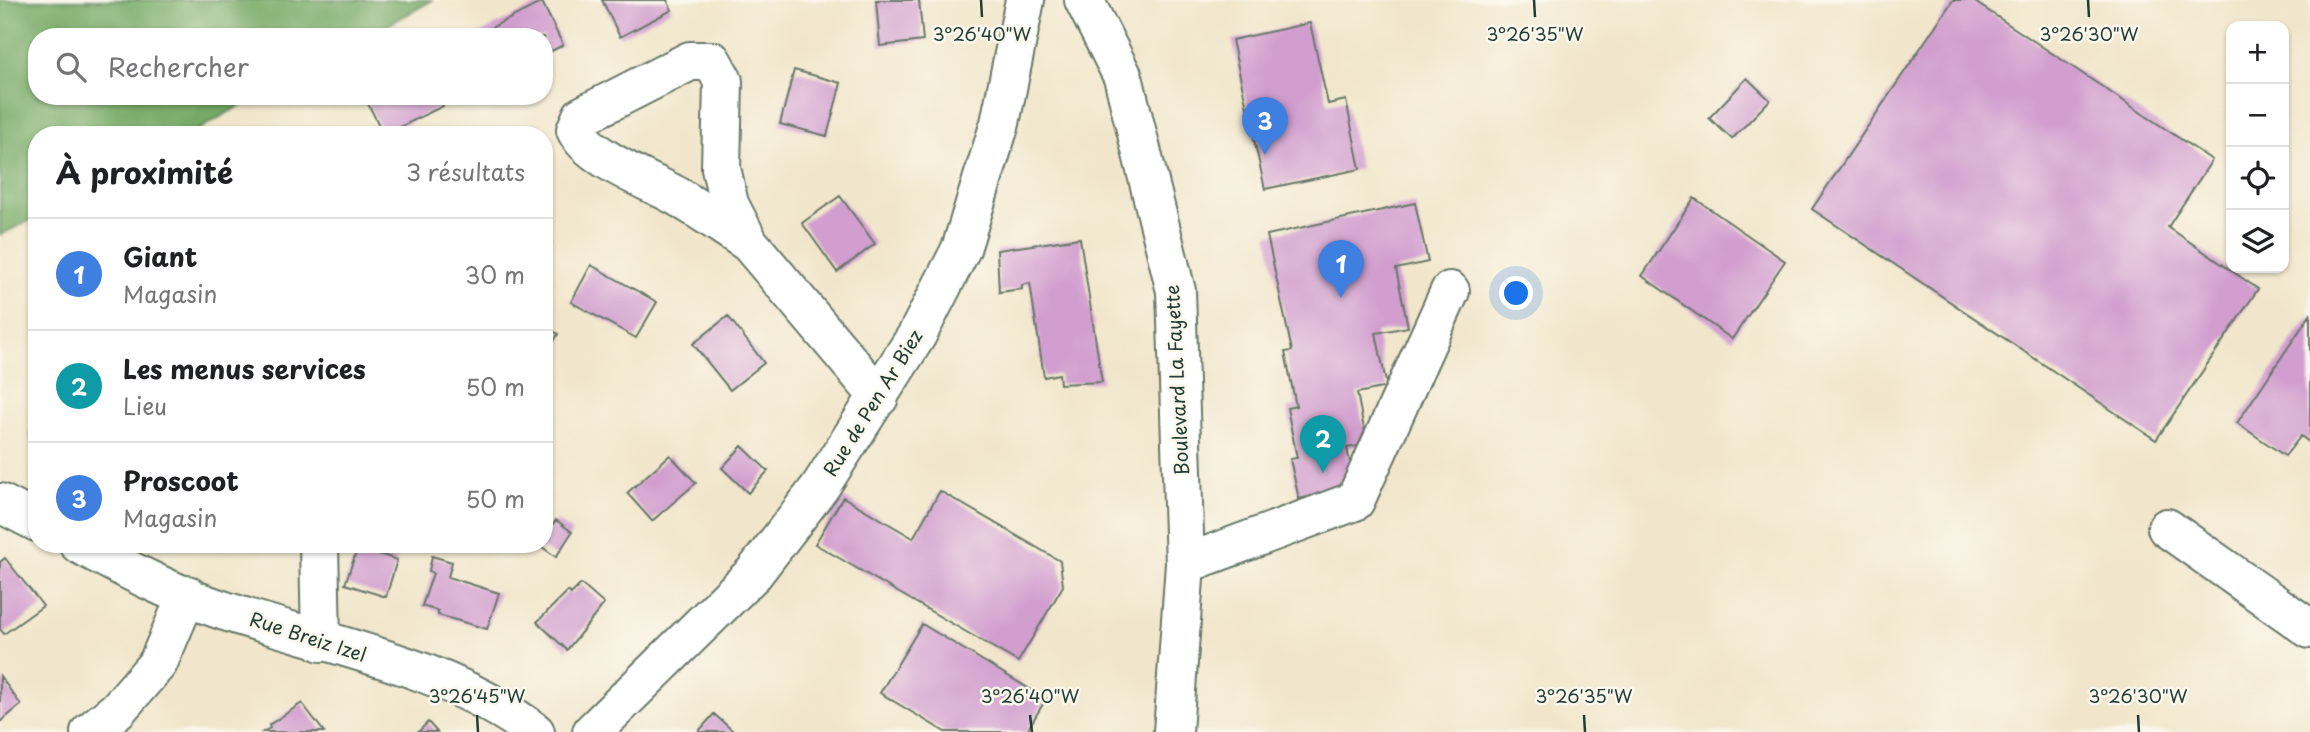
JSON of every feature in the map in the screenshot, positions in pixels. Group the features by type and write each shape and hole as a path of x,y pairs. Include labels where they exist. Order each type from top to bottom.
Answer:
{"street":[{"name":"Rue de Pen Ar Biez","path":"592,732 754,573 820,487 917,335 961,248 1000,123 1025,0"},
{"name":"Boulevard La Fayette","path":"1084,0 1123,77 1176,291 1185,564 1173,732"},
{"path":"749,243 682,199 600,154 581,140 576,130 582,116 690,61 712,61 723,81 720,168 729,204 749,243 879,397"},
{"path":"1185,564 1355,501 1450,291"},
{"path":"0,503 28,517"},
{"path":"2167,528 2310,629"},
{"name":"Rue Breiz Izel","path":"96,553 216,608 454,683 511,713 535,732"},
{"path":"319,553 321,642"},
{"path":"90,732 117,710 158,663 187,595"}],"green space":[{"path":"0,0 433,0 382,28 28,28 28,105 241,105 205,126 28,126 28,221 0,235"}],"building":[{"path":"602,0 667,0 672,10 620,37"},
{"path":"876,0 919,0 923,41 880,46"},
{"path":"1953,0 1972,0 2212,160 2168,227 2226,267 2226,273 2235,273 2258,289 2156,440 1812,209"},
{"path":"542,2 563,45 553,50 553,28 491,28"},
{"path":"1310,23 1328,104 1346,100 1360,169 1265,189 1232,40"},
{"path":"794,70 841,83 827,136 780,124"},
{"path":"1747,78 1770,100 1732,139 1709,118"},
{"path":"369,105 443,106 402,126 379,126"},
{"path":"840,196 875,244 837,272 802,223"},
{"path":"1694,198 1785,261 1732,339 1642,276"},
{"path":"1415,203 1428,262 1396,269 1408,327 1376,333 1387,387 1357,393 1367,444 1347,448 1355,487 1299,499 1290,459 1297,458 1287,408 1296,406 1285,352 1292,351 1267,235"},
{"path":"1080,238 1102,382 1060,384 1059,374 1044,377 1030,283 1022,285 1022,289 999,292 997,250"},
{"path":"591,265 657,302 636,338 571,302"},
{"path":"2310,315 2310,443 2301,436 2285,456 2237,423"},
{"path":"728,316 764,363 730,390 693,344"},
{"path":"742,446 768,471 748,493 722,468"},
{"path":"670,455 696,483 652,521 627,493"},
{"path":"940,491 1060,561 1063,586 1018,662 815,544 843,497 913,538"},
{"path":"556,520 572,532 556,557 550,553 553,553 553,524"},
{"path":"356,553 376,553 397,560 386,597 345,584"},
{"path":"432,556 452,562 448,577 499,593 487,629 438,615 438,611 422,606 433,573 429,571"},
{"path":"5,558 43,606 4,634 0,629 0,562"},
{"path":"581,584 604,604 567,650 537,622 568,591 571,594"},
{"path":"922,624 1046,699 1026,732 945,732 880,693"},
{"path":"0,676 21,705 0,722"},
{"path":"302,703 324,732 263,732 270,728 269,725"},
{"path":"714,714 734,732 698,732"},
{"path":"428,722 437,732 418,732"}],"place":[{"name":"Proscoot","path":"1265,155"},
{"name":"Giant","path":"1341,298"},
{"name":"Les menus services","path":"1323,473"}]}
